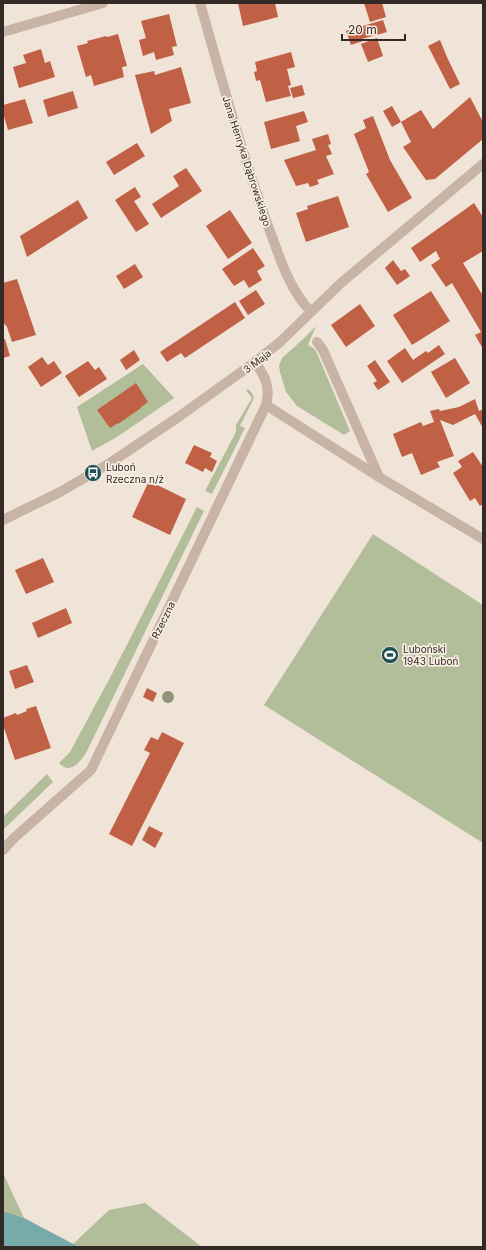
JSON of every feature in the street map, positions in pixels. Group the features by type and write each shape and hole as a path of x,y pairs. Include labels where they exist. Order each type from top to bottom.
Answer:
{"street":[{"path":"3,32 103,3"},
{"name":"Jana Henryka Dąbrowskiego","path":"200,3 235,128 251,178 289,281 303,304 311,312"},
{"name":"3 Maja","path":"3,520 60,492 110,463 165,427 255,362 280,342 347,278 483,164"},
{"path":"317,342 323,350 379,477"},
{"name":"Rzeczna","path":"3,850 14,838 91,770 266,405 269,393 268,386 262,372 255,362"},
{"path":"266,405 379,477 483,539"}],"green space":[{"path":"316,326 308,345 316,351 350,431 344,435 297,406 286,392 280,372 279,366 282,358"},
{"path":"143,364 174,398 117,437 92,451 77,407"},
{"path":"248,389 254,398 240,426 245,428 212,494 205,491 236,432 236,425 252,398 246,390"},
{"path":"197,507 204,511 86,753 77,764 71,768 63,766 59,763 70,752 112,674"},
{"name":"Luboński 1943 Luboń","path":"373,534 483,605 483,843 264,705"},
{"path":"47,774 53,782 3,830 3,817"},
{"path":"3,1173 24,1218 3,1211"},
{"path":"145,1203 202,1247 79,1247 73,1244 109,1210"}],"water":[{"path":"3,1211 24,1218 79,1247 3,1247"}],"building":[{"path":"238,3 275,3 278,17 243,26"},
{"path":"364,3 382,3 386,17 370,22"},
{"path":"169,14 177,46 172,47 174,55 156,60 154,52 143,56 139,40 146,38 141,21"},
{"path":"383,20 387,32 362,39 363,41 351,45 346,31"},
{"path":"118,34 127,66 122,67 124,77 94,86 91,75 86,77 77,46 88,43 87,41"},
{"path":"377,38 383,56 368,62 361,44"},
{"path":"440,40 460,84 450,89 428,46"},
{"path":"41,49 45,63 50,61 55,77 19,88 13,67 26,63 23,55"},
{"path":"291,52 295,67 287,69 291,85 288,86 291,96 266,102 260,80 256,81 254,72 257,71 255,62"},
{"path":"181,67 191,103 169,109 172,121 151,134 135,75 154,71 155,75"},
{"path":"302,85 305,95 293,98 290,88"},
{"path":"73,91 78,108 48,117 43,100"},
{"path":"470,97 483,122 483,139 435,179 426,180 403,147 411,142 401,122 421,110 433,129"},
{"path":"25,99 33,123 8,130 3,113 3,105"},
{"path":"392,106 401,122 392,127 383,111"},
{"path":"304,111 308,122 296,126 300,141 271,149 264,122"},
{"path":"373,116 390,160 412,198 388,212 366,174 369,172 354,134 366,128 363,120"},
{"path":"328,134 331,144 328,145 332,154 326,156 334,174 317,180 319,184 310,187 308,183 296,186 284,160 316,150 312,139"},
{"path":"137,143 145,156 114,175 106,162"},
{"path":"186,168 202,191 161,218 152,204 179,186 173,176"},
{"path":"135,187 141,197 134,201 149,224 136,232 115,200"},
{"path":"338,196 349,227 306,242 296,213 308,209 307,206"},
{"path":"78,200 88,218 27,257 20,236"},
{"path":"474,203 483,217 483,251 463,263 483,296 483,349 475,335 481,332 452,283 446,287 431,265 440,259 436,251 420,262 411,248"},
{"path":"230,210 252,243 228,259 206,226"},
{"path":"253,248 265,266 257,271 262,280 249,288 244,280 234,286 222,269"},
{"path":"393,260 401,271 405,269 410,276 397,285 385,268"},
{"path":"135,264 143,277 124,289 116,276"},
{"path":"17,279 36,335 12,342 7,327 3,322 3,283"},
{"path":"256,290 265,304 248,315 239,301"},
{"path":"431,291 450,321 412,345 393,315"},
{"path":"235,302 245,318 185,358 181,353 167,362 160,352"},
{"path":"360,304 375,326 346,347 331,325"},
{"path":"5,339 10,356 3,358 3,340"},
{"path":"439,345 445,354 402,383 387,361 405,348 413,360 426,351 428,353"},
{"path":"134,350 140,360 126,370 120,360"},
{"path":"42,357 48,365 54,361 62,373 41,387 28,367"},
{"path":"455,358 470,383 446,398 431,372"},
{"path":"375,360 390,382 378,390 373,383 377,381 367,366"},
{"path":"88,361 95,370 99,367 107,379 79,397 65,376"},
{"path":"136,383 148,402 118,424 110,428 97,410"},
{"path":"475,399 479,411 483,409 483,428 475,414 453,425 440,420 454,456 437,462 440,467 421,475 412,453 402,457 393,434 421,422 423,426 434,422 430,411 439,409 440,411 459,407"},
{"path":"194,445 212,453 210,457 217,461 212,472 205,468 203,472 185,463"},
{"path":"473,452 483,467 483,504 480,506 475,498 470,501 453,473 462,467 458,461"},
{"path":"149,481 186,499 170,535 132,517"},
{"path":"43,558 54,582 26,594 15,570"},
{"path":"66,608 72,623 38,638 32,623"},
{"path":"27,665 34,682 15,689 9,671"},
{"path":"147,688 157,693 153,702 143,697"},
{"path":"36,706 51,748 15,760 3,725 3,718 16,713 17,715 27,711 26,709"},
{"path":"162,732 184,743 132,846 109,834 150,753 144,750 151,737 158,740"},
{"path":"149,826 163,833 155,848 142,840"}],"place":[{"name":"Luboń Rzeczna n/ż","path":"93,473"},
{"name":"Luboński 1943 Luboń","path":"390,655"}]}
